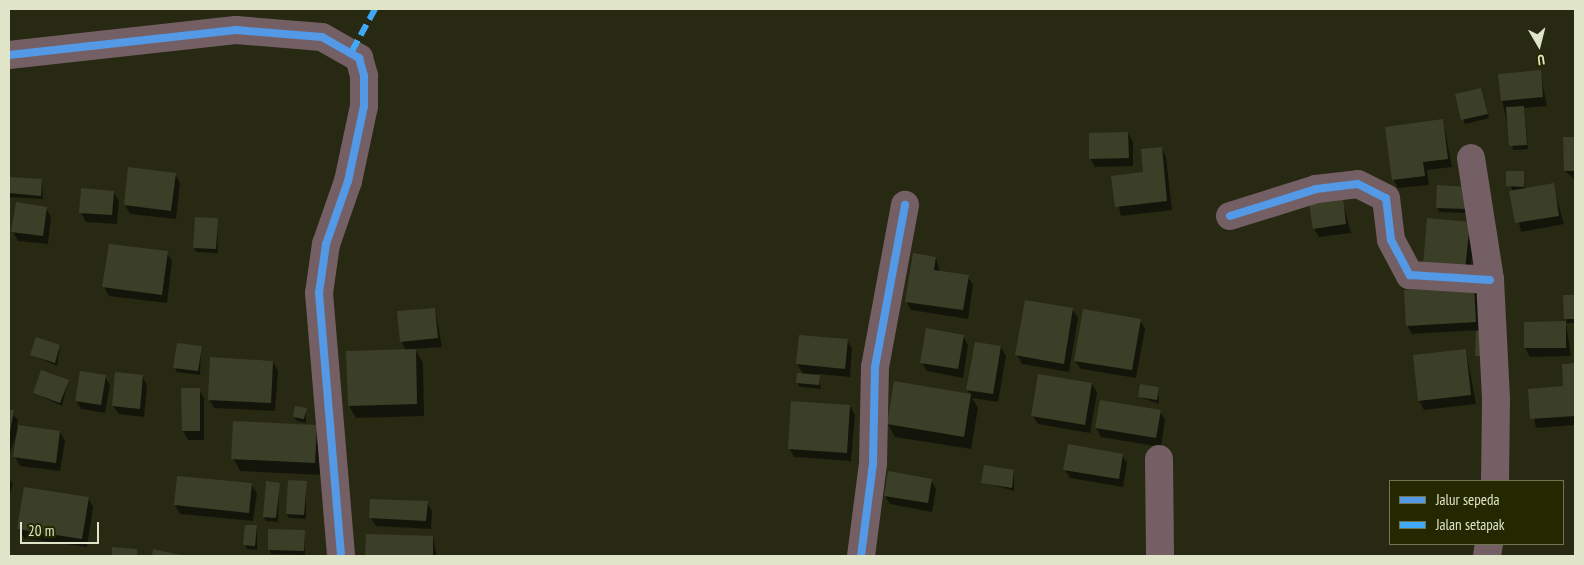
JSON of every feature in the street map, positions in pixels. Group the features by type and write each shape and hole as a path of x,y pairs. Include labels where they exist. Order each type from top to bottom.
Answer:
{"street":[{"path":"9,55 236,30 322,37 359,58 364,76 364,106 348,181 326,244 319,293 341,556"},
{"path":"1471,158 1490,280 1496,400 1495,480"},
{"path":"1230,216 1316,189 1358,184 1386,198 1391,240 1410,275 1490,280"},
{"path":"861,556 873,463 875,367 905,206"},
{"path":"1159,459 1160,556"}],"building":[{"path":"1541,70 1543,97 1501,101 1498,74"},
{"path":"1481,88 1488,114 1461,120 1455,94"},
{"path":"1524,106 1527,145 1509,146 1506,107"},
{"path":"1443,119 1448,159 1423,162 1425,176 1392,180 1385,127"},
{"path":"1128,132 1129,158 1089,159 1089,133"},
{"path":"1563,137 1575,137 1575,171 1564,171"},
{"path":"1162,147 1167,201 1115,207 1111,176 1143,172 1141,149"},
{"path":"128,167 176,173 171,211 124,205"},
{"path":"1506,171 1524,171 1524,187 1506,186"},
{"path":"9,177 42,179 41,196 9,193"},
{"path":"1554,183 1559,216 1515,223 1509,191"},
{"path":"1437,185 1468,187 1467,209 1436,208"},
{"path":"81,188 114,191 112,215 79,213"},
{"path":"1343,198 1346,224 1313,229 1309,203"},
{"path":"16,202 47,207 43,236 11,232"},
{"path":"195,217 218,218 216,249 193,248"},
{"path":"1427,218 1470,222 1465,270 1423,266"},
{"path":"109,244 168,251 162,295 102,287"},
{"path":"913,253 936,257 934,270 969,275 963,310 905,302"},
{"path":"1474,287 1476,322 1406,326 1404,290"},
{"path":"1563,295 1575,295 1575,319 1564,319"},
{"path":"1025,300 1073,308 1064,364 1015,355"},
{"path":"435,308 438,338 400,342 397,311"},
{"path":"1083,309 1141,319 1132,370 1074,361"},
{"path":"1566,321 1566,348 1524,348 1524,322"},
{"path":"926,328 964,335 958,369 920,363"},
{"path":"1476,331 1490,332 1489,356 1475,356"},
{"path":"799,335 848,339 845,369 796,364"},
{"path":"36,337 60,345 55,363 30,355"},
{"path":"975,342 1001,346 993,394 966,390"},
{"path":"177,343 202,346 198,371 173,368"},
{"path":"416,349 417,404 348,406 346,351"},
{"path":"1466,349 1471,395 1418,401 1413,355"},
{"path":"210,357 273,361 271,403 208,400"},
{"path":"1575,363 1575,416 1530,419 1528,389 1563,386 1562,364"},
{"path":"41,370 69,380 60,403 33,393"},
{"path":"80,371 106,375 101,405 75,401"},
{"path":"115,372 143,375 140,409 112,406"},
{"path":"797,373 820,375 819,385 796,383"},
{"path":"1038,374 1092,383 1085,425 1031,416"},
{"path":"894,381 971,394 964,437 887,424"},
{"path":"1140,384 1159,387 1157,400 1138,397"},
{"path":"181,388 200,388 200,431 182,431"},
{"path":"1100,400 1161,410 1156,438 1095,428"},
{"path":"791,401 850,405 847,453 788,449"},
{"path":"295,406 307,408 304,419 293,417"},
{"path":"9,409 14,410 10,432 9,431"},
{"path":"233,421 317,425 315,463 231,459"},
{"path":"18,425 60,431 56,463 13,457"},
{"path":"1068,444 1123,454 1119,479 1063,470"},
{"path":"984,465 1014,470 1012,488 981,483"},
{"path":"888,471 932,479 928,503 884,496"},
{"path":"177,476 252,483 249,513 174,505"},
{"path":"288,480 307,481 304,515 286,514"},
{"path":"266,481 280,483 276,518 263,517"},
{"path":"24,487 89,497 82,539 17,529"},
{"path":"370,499 428,501 426,521 369,518"},
{"path":"245,525 257,525 255,546 243,545"},
{"path":"268,529 305,530 304,551 268,550"},
{"path":"366,534 433,536 433,556 365,556"},
{"path":"112,547 137,549 137,556 112,556"},
{"path":"153,549 180,555 180,556 152,556"}],"marked path":[{"path":"352,51 375,9"}],"cycle path":[{"path":"9,55 236,30 322,37 359,58 364,76 364,106 348,181 326,244 319,293 341,556"},
{"path":"1230,216 1316,189 1358,184 1386,198 1391,240 1410,275 1490,280"},
{"path":"861,556 873,463 875,367 905,205"}]}
